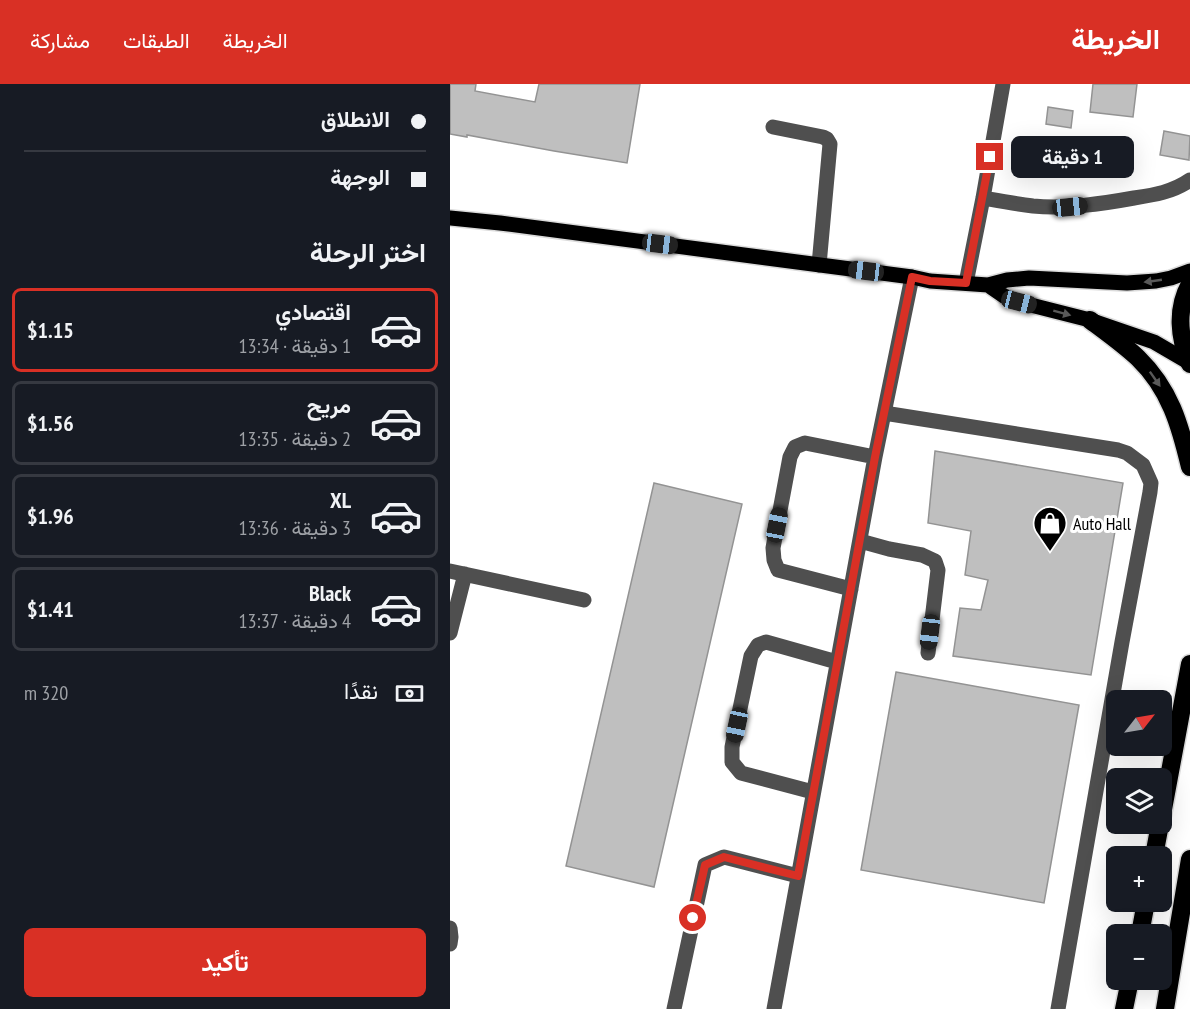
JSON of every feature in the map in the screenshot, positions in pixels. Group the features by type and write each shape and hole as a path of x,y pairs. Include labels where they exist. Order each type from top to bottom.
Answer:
{"highway":[{"path":"1190,284 1182,304 1180,319 1180,334 1190,364"},
{"path":"1090,320 1127,348 1152,374 1172,407 1181,429 1190,467"},
{"path":"1171,768 1190,664"},
{"path":"1165,1009 1190,859"},
{"path":"1124,1009 1128,990"}],"main road":[{"path":"450,218 930,281 988,285 1029,278 1141,283 1171,278 1190,271"},
{"path":"988,285 1004,296 1019,302 1090,320 1154,342 1190,364"}],"street":[{"path":"966,283 1003,84"},
{"path":"773,127 823,137 831,144 819,265"},
{"path":"983,198 1034,206 1070,207 1166,193 1190,180"},
{"path":"774,1009 875,457 912,277"},
{"path":"884,413 1118,450 1127,453 1143,465 1151,483 1058,1009"},
{"path":"851,589 778,570 773,548 790,457 795,447 805,443 875,457"},
{"path":"860,541 922,555 935,561 938,570 928,653"},
{"path":"450,633 457,572 584,600"},
{"path":"813,792 741,773 732,762 732,747 751,656 758,645 766,642 837,662"},
{"path":"674,1009 705,865 724,857 798,876"},
{"path":"450,928 450,944"}],"building":[{"path":"450,84 476,84 475,91 535,102 539,84 640,84 627,163 450,134"},
{"path":"1093,84 1137,84 1133,117 1090,112"},
{"path":"1048,107 1073,111 1071,128 1046,124"},
{"path":"1164,131 1190,136 1189,160 1160,155"},
{"path":"935,451 1123,483 1091,675 953,656 960,608 981,610 988,580 965,575 971,531 928,523"},
{"path":"654,483 742,504 654,887 566,866"},
{"path":"896,672 1079,705 1044,903 861,870"}],"place":[{"name":"Auto Hall","path":"1050,552"}],"route":[{"path":"693,918 705,865 724,857 798,876 875,457 912,277 930,281 966,283 990,157"}]}
